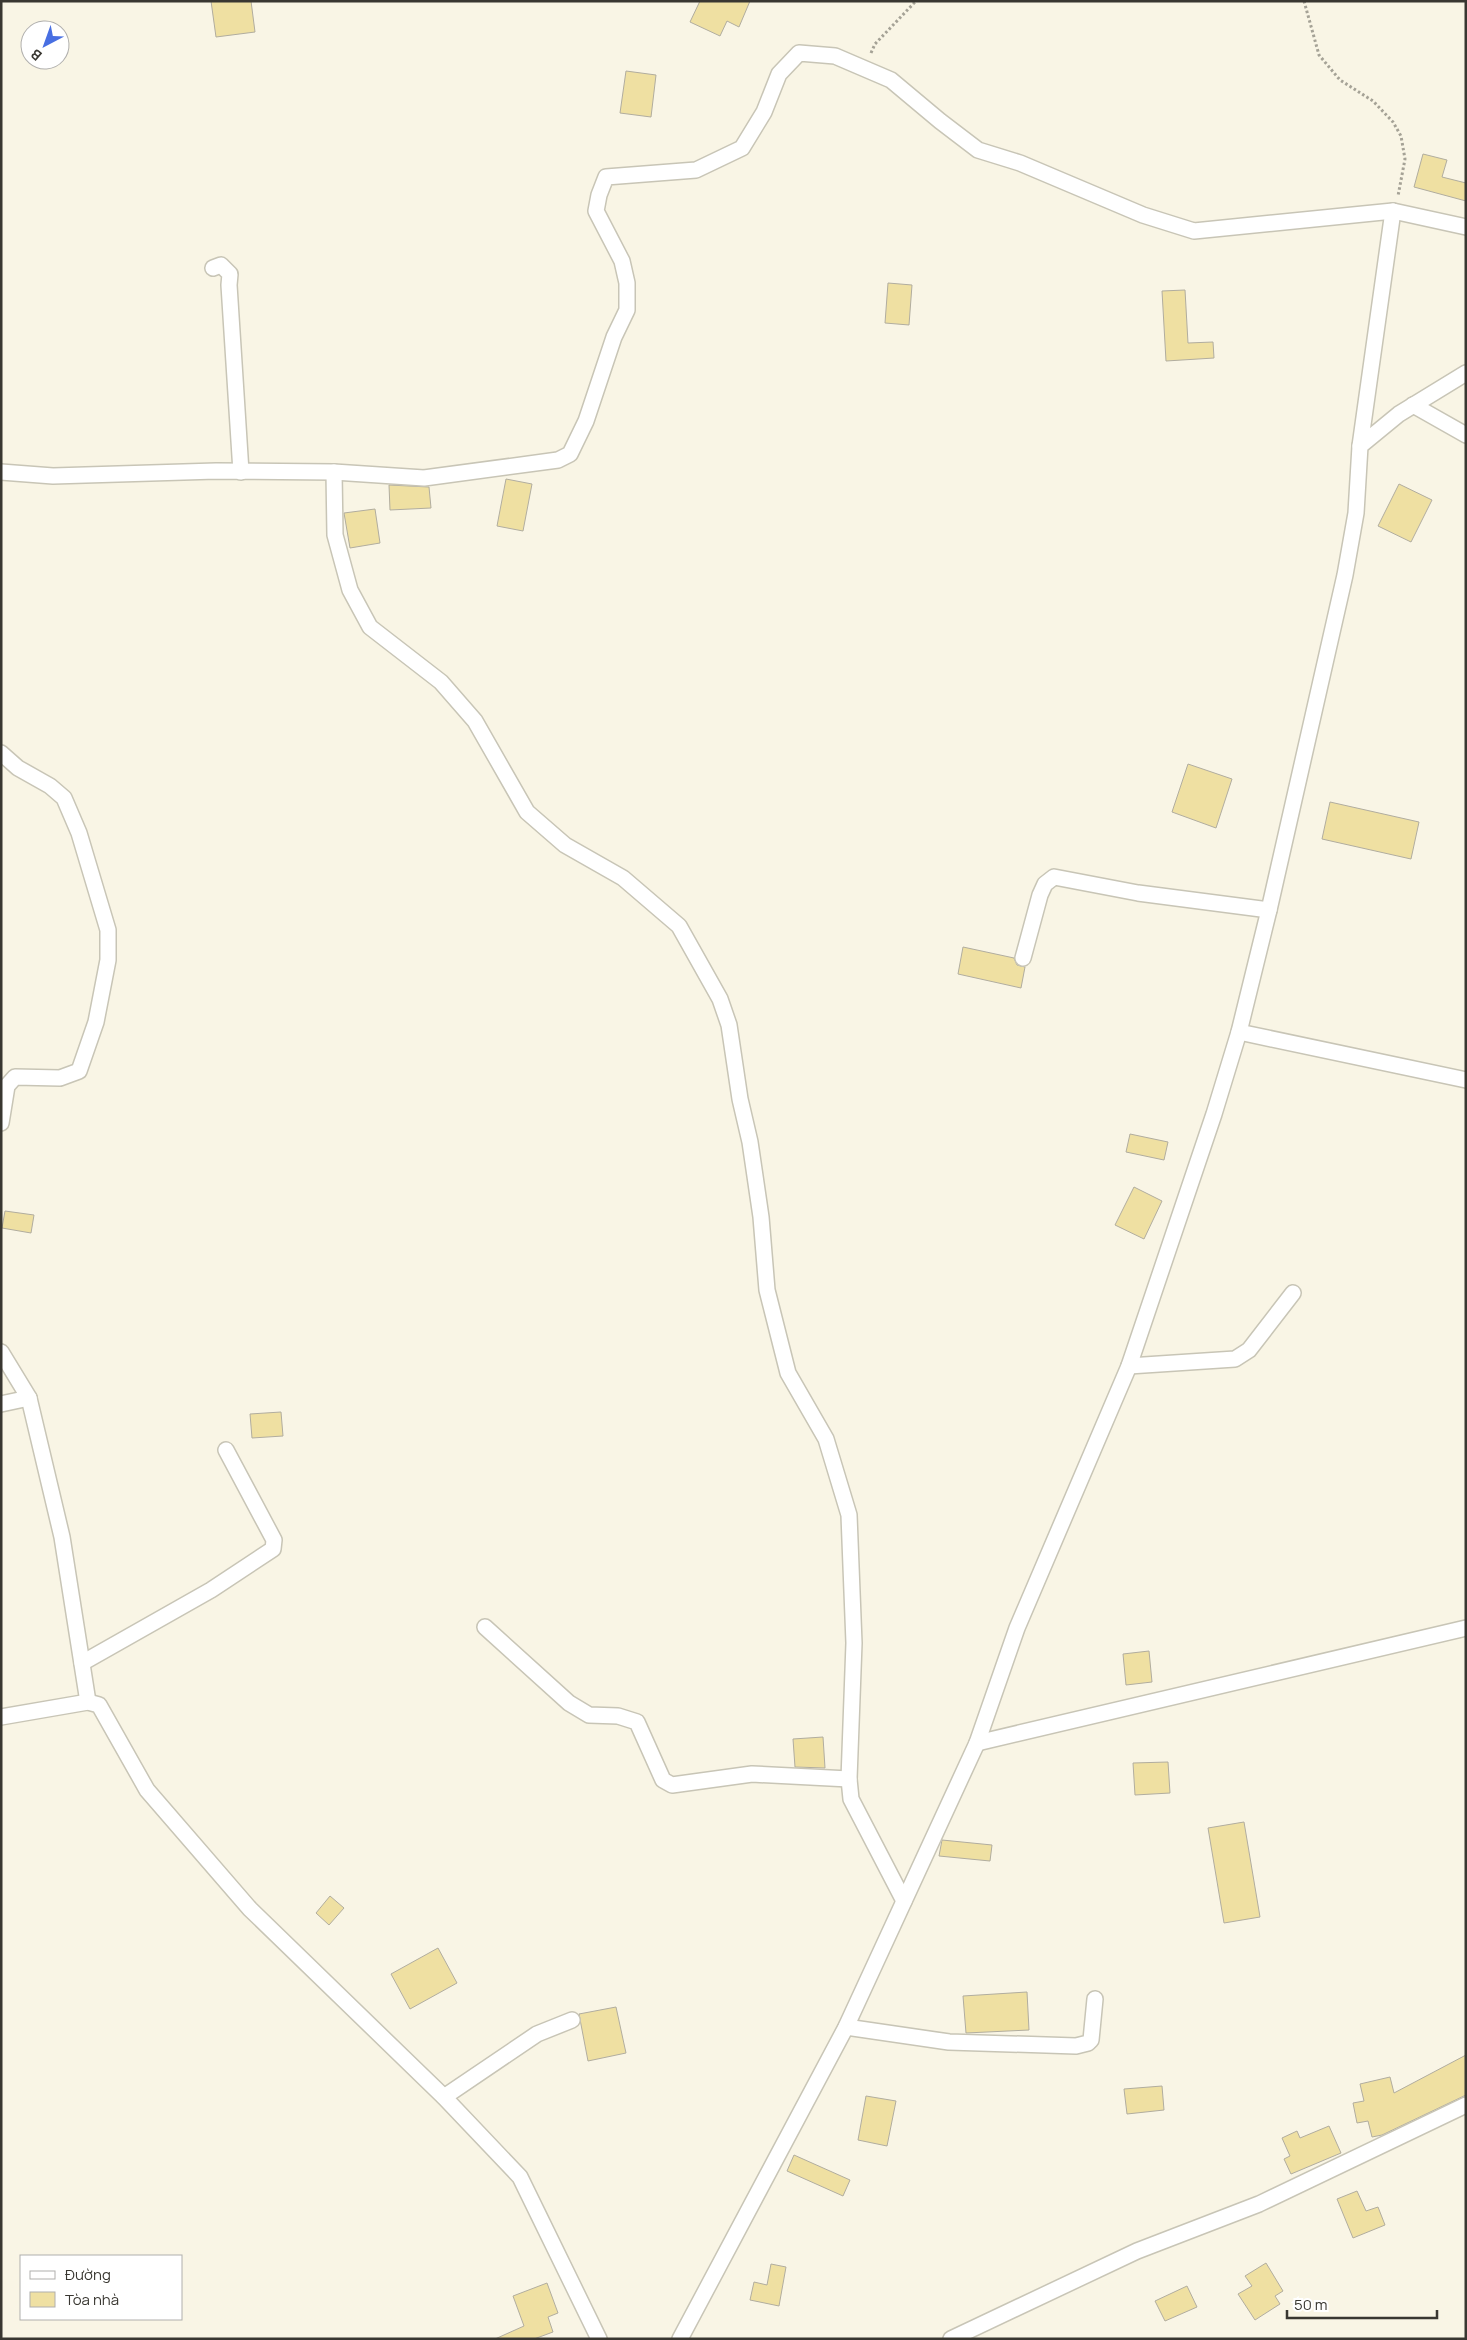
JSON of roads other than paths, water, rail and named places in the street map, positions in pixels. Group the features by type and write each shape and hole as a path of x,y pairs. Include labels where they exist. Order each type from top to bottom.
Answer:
{"street":[{"path":"1,472 53,476 334,472 424,478 558,460 570,454 586,421 614,337 627,310 627,283 622,261 596,211 599,195 606,177 696,170 742,148 764,112 779,74 799,53 836,56 891,80 940,122 978,150 1020,163 1143,214 1194,231 1393,211 1466,227"},
{"path":"680,2339 846,2027 977,1743 1017,1628 1129,1366 1214,1114 1239,1032 1269,910 1345,575 1356,512 1360,446 1393,211"},
{"path":"213,268 221,265 230,274 229,285 241,472"},
{"path":"1360,446 1399,414 1466,373"},
{"path":"1413,405 1466,435"},
{"path":"334,472 335,535 350,590 370,627 441,682 475,721 528,812 564,845 623,878 678,926 720,999 729,1026 740,1099 750,1142 761,1217 767,1290 788,1373 826,1439 849,1515 854,1643 849,1779 851,1799 904,1901"},
{"path":"1,753 18,768 50,786 64,798 79,833 108,930 108,960 96,1022 79,1071 60,1078 15,1077 7,1086 1,1123"},
{"path":"1023,958 1040,895 1045,884 1054,877 1138,893 1269,910"},
{"path":"1239,1032 1466,1080"},
{"path":"1129,1366 1235,1359 1249,1350 1294,1293"},
{"path":"1,1352 29,1398 62,1537 88,1702"},
{"path":"1,1404 29,1398"},
{"path":"82,1663 211,1590 273,1549 274,1540 226,1450"},
{"path":"485,1627 569,1702 589,1715 618,1716 636,1722 663,1780 672,1785 752,1774 849,1779"},
{"path":"977,1743 1466,1628"},
{"path":"1,1717 88,1702 99,1704 147,1790 250,1909 444,2096 520,2177 599,2339"},
{"path":"846,2027 949,2042 1076,2046 1088,2043 1091,2040 1095,1999"},
{"path":"444,2096 537,2034 572,2020"},
{"path":"951,2339 1137,2251 1259,2204 1466,2104"}]}
